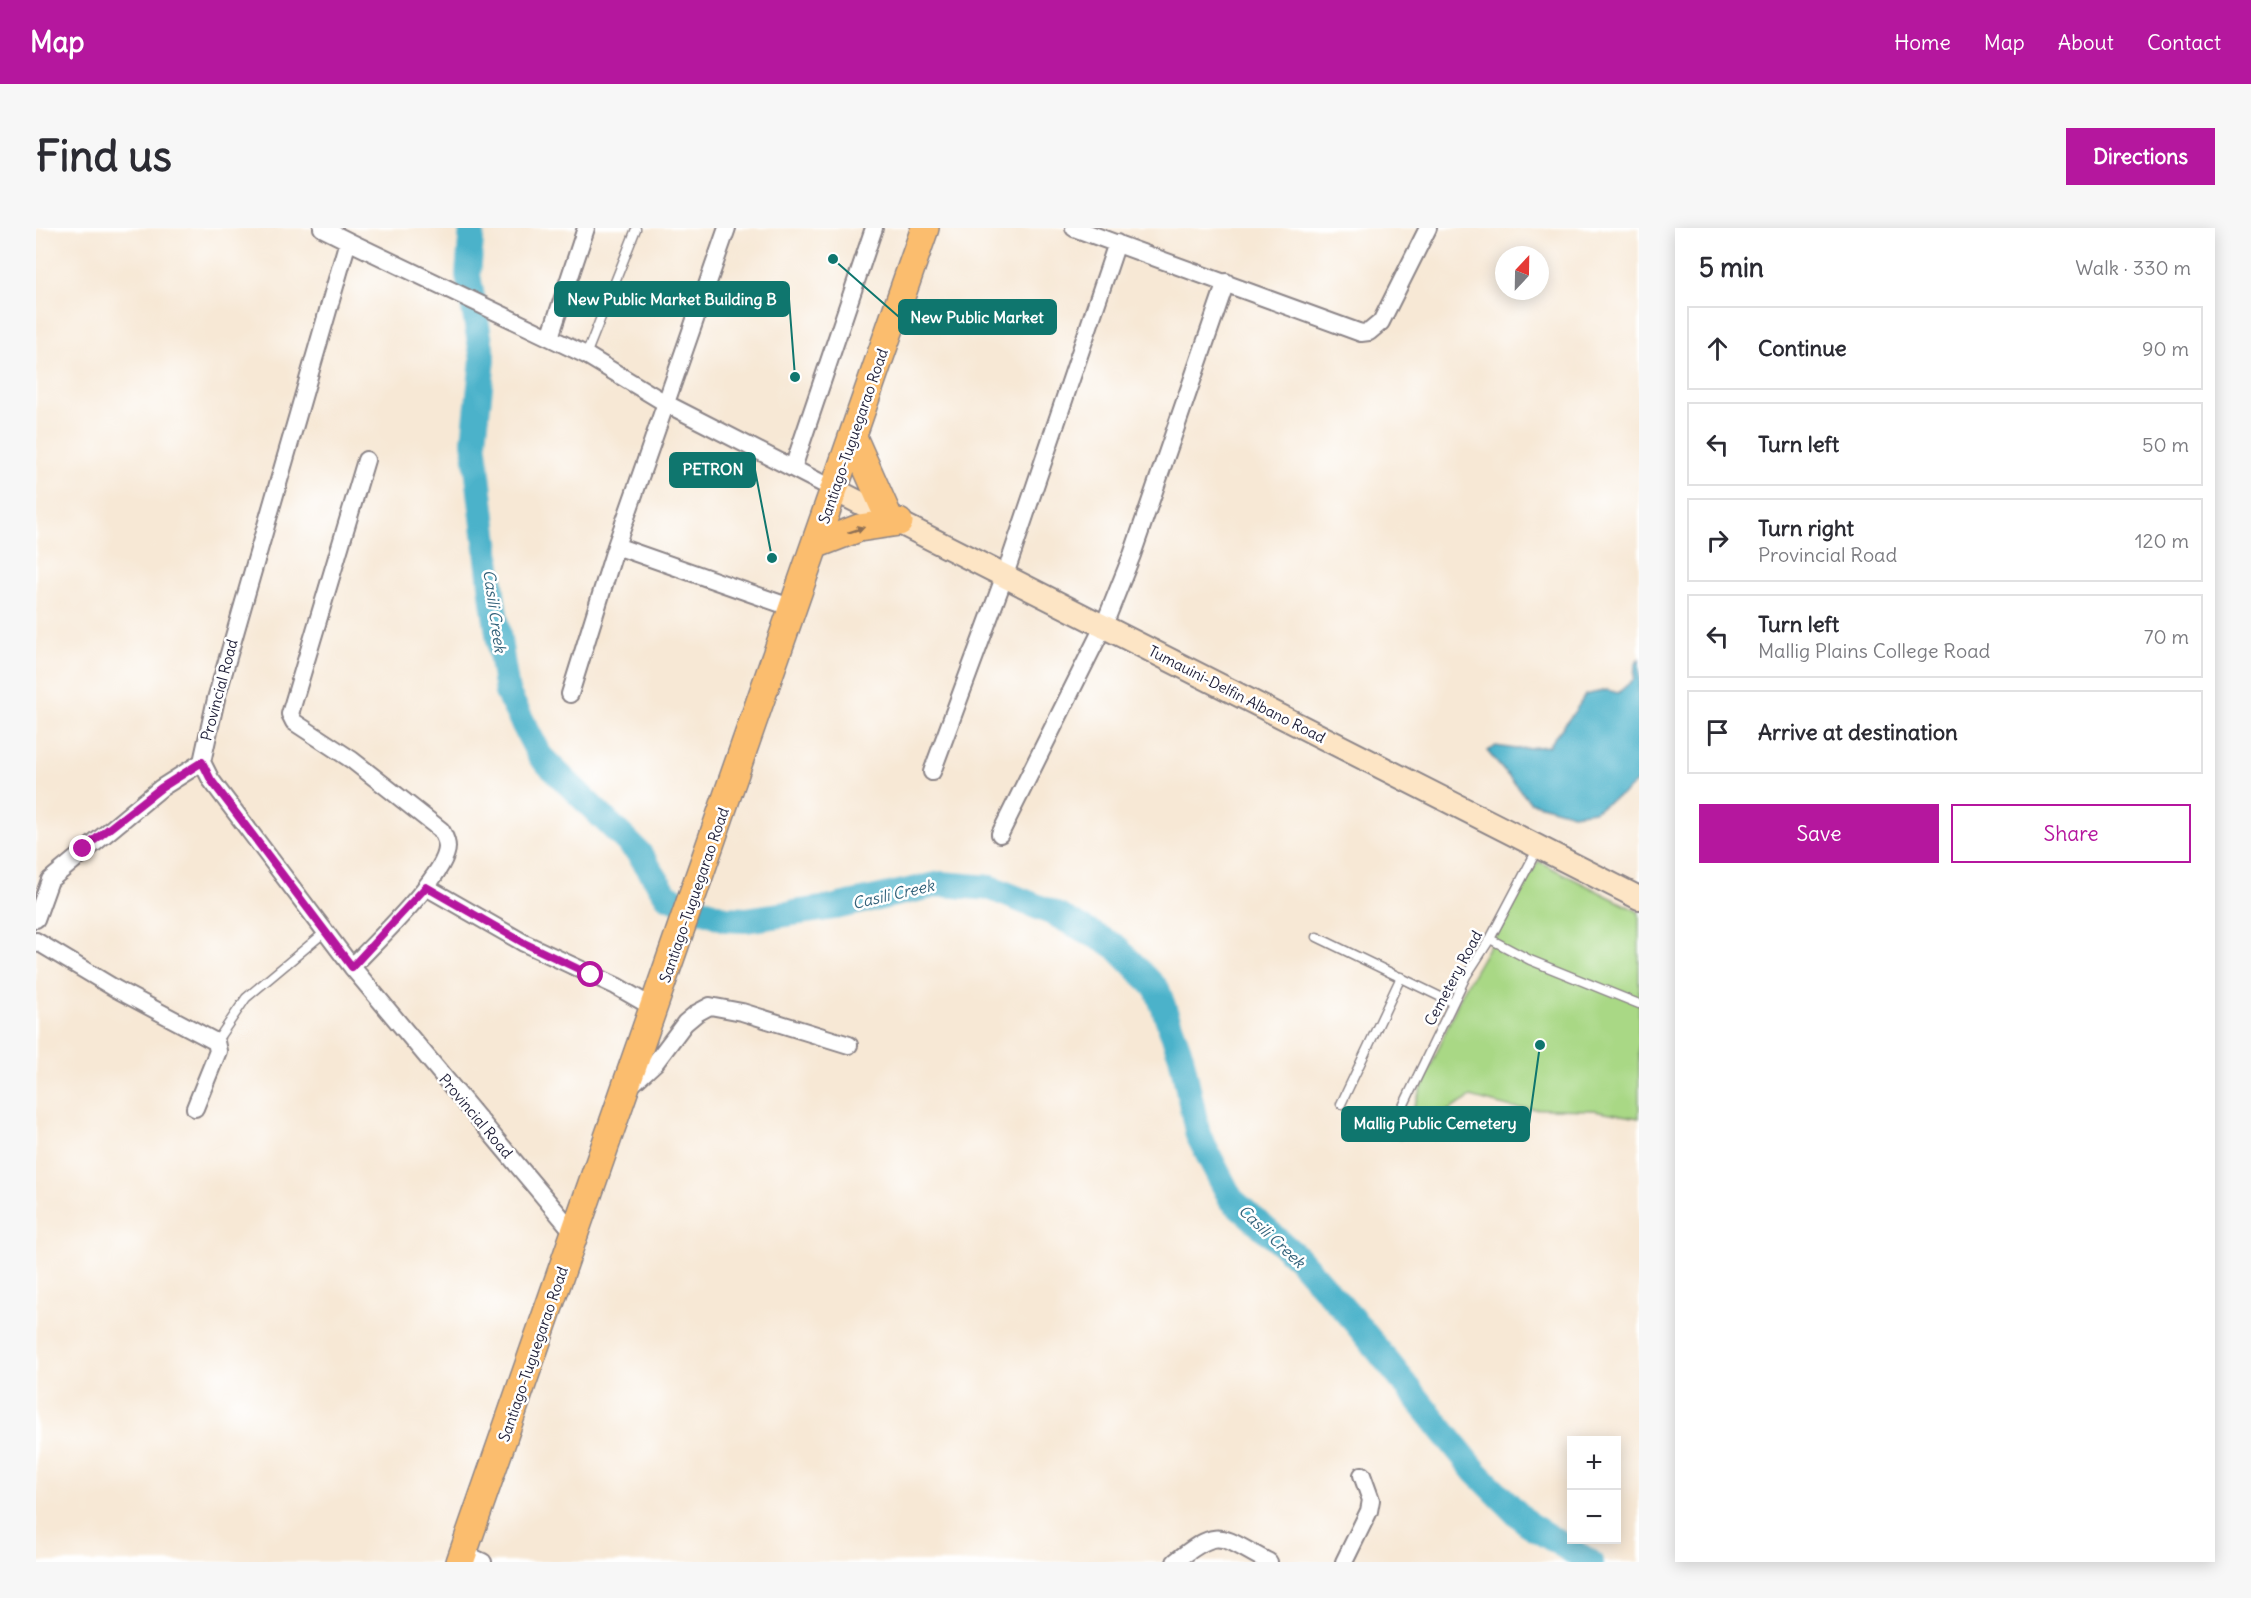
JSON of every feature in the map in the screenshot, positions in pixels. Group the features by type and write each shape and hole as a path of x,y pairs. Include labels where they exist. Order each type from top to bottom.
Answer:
{"highway":[{"name":"Santiago-Tuguegarao Road","path":"468,1559 575,1234 925,228"},
{"path":"815,545 859,528 894,519 853,437"}],"main road":[{"name":"Tumauini-Delfin Albano Road","path":"835,490 1639,898"}],"street":[{"path":"322,228 586,355 667,404 835,490"},
{"path":"550,337 586,228"},
{"path":"570,694 616,546 727,228"},
{"path":"793,468 874,228"},
{"path":"1074,228 1226,282 1349,330 1369,332 1381,322 1392,303 1428,228"},
{"name":"Provincial Road","path":"348,241 216,699 202,762 211,780 352,967 575,1234"},
{"path":"932,772 1005,575 1117,243"},
{"path":"1000,834 1104,625 1132,555 1226,282"},
{"path":"352,967 426,887 446,855 446,838 441,830 352,760 294,722 290,714 366,460"},
{"path":"616,546 793,608"},
{"path":"36,919 50,880 83,849 161,788 202,762"},
{"path":"426,887 524,943 616,986 654,1008"},
{"path":"36,941 116,989 216,1042 218,1051 195,1108"},
{"path":"627,1088 655,1063 685,1023 697,1012 710,1006 742,1012 849,1045"},
{"path":"1344,1562 1371,1500 1362,1474"},
{"path":"1175,1562 1209,1538 1220,1538 1269,1562"}],"lane":[{"path":"586,355 636,229"},
{"name":"Cemetery Road","path":"1395,1123 1453,1003 1538,848"},
{"path":"36,892 50,880"},
{"path":"216,1042 246,998 325,932"},
{"path":"1317,937 1453,1003"},
{"path":"1490,939 1550,968 1639,1004"},
{"path":"1341,1104 1401,977"}],"green space":[{"path":"1538,861 1639,912 1639,1118 1594,1110 1512,1108 1471,1097 1400,1139 1462,993"}],"water":[{"path":"1639,659 1639,780 1624,793 1594,811 1573,814 1530,802 1487,751 1496,746 1516,749 1548,746 1585,695 1607,690 1618,693 1634,679 1635,664"}],"waterway":[{"name":"Casili Creek","path":"472,228 468,275 483,359 474,441 493,601 507,692 540,756 639,853 667,896 725,919 746,920 835,907 941,884 991,888 1053,913 1115,946 1157,989 1181,1056 1198,1135 1231,1199 1298,1258 1357,1324 1476,1472 1528,1524 1590,1562"}],"place":[{"name":"New Public Market","path":"833,259"},
{"name":"New Public Market Building B","path":"795,377"},
{"name":"PETRON","path":"772,558"},
{"name":"Mallig Public Cemetery","path":"1540,1045"}],"route":[{"path":"83,849 161,788 202,762 211,780 352,967 426,887 524,943 591,975"}]}
